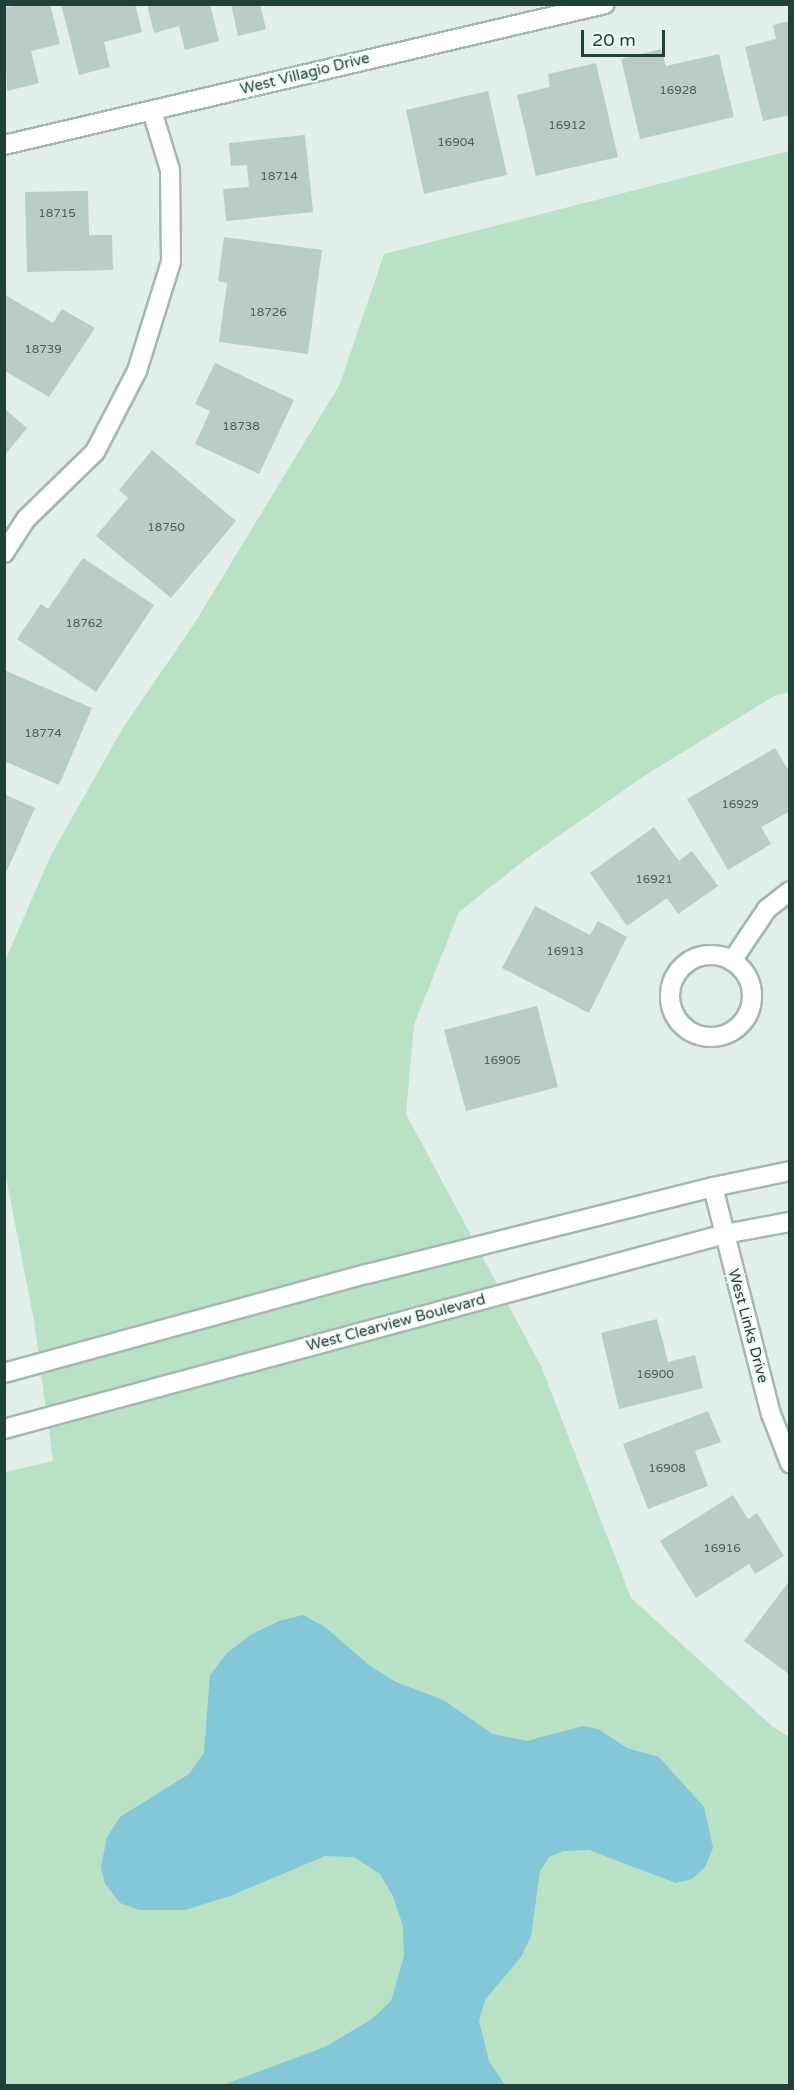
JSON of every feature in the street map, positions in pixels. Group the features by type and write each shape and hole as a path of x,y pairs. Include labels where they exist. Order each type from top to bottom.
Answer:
{"street":[{"name":"West Villagio Drive","path":"4,145 605,4"},
{"path":"4,553 26,519 95,452 137,372 171,262 170,170 152,111"},
{"path":"732,961 767,909 789,891"},
{"path":"706,955 732,961 742,969 752,992 747,1016 739,1026 717,1037 692,1033 681,1026 671,1008 670,989 674,976 694,959 706,955"},
{"path":"4,1373 366,1274 713,1187 789,1171"},
{"name":"West Links Drive","path":"713,1187 771,1414 789,1463"},
{"name":"West Clearview Boulevard","path":"4,1429 725,1234 789,1222"}],"green space":[{"path":"789,151 789,692 774,696 644,776 526,859 459,912 414,1025 406,1114 541,1366 631,1598 773,1727 789,1737 789,2085 5,2086 5,1472 53,1461 34,1321 5,1172 5,961 51,855 123,728 194,624 340,384 384,254"}],"water":[{"path":"303,1615 325,1627 370,1666 396,1682 443,1700 493,1734 527,1741 583,1726 598,1729 627,1748 659,1757 704,1807 713,1848 705,1867 692,1879 676,1883 589,1850 564,1851 549,1857 540,1871 531,1936 521,1957 485,2000 479,2021 489,2061 505,2085 223,2085 325,2047 372,2019 391,2001 404,1956 403,1926 393,1896 380,1874 354,1857 325,1856 230,1896 185,1910 139,1910 120,1903 105,1884 101,1867 107,1837 120,1817 189,1774 204,1753 210,1675 227,1653 252,1634 279,1621"}],"building":[{"path":"19,4 50,4 60,44 31,51 39,83 7,91 4,8"},
{"path":"61,4 135,4 142,32 104,42 110,67 79,75"},
{"path":"147,4 210,4 219,41 185,50 179,26 154,33"},
{"path":"231,4 260,4 266,29 238,36"},
{"path":"790,21 790,115 763,121 745,47 776,39 773,25"},
{"path":"661,49 666,66 719,54 734,117 640,139 621,59"},
{"path":"596,63 618,157 536,176 517,95 550,87 548,74"},
{"path":"488,91 507,175 424,194 406,110"},
{"path":"305,135 313,212 226,221 223,189 249,187 247,165 231,166 229,143"},
{"path":"88,191 89,235 112,235 113,270 27,272 25,192"},
{"path":"224,237 322,250 308,354 219,342 227,283 218,281"},
{"path":"5,295 53,323 62,309 95,328 49,397 5,371"},
{"path":"215,363 294,400 259,474 195,444 210,411 195,404"},
{"path":"5,409 27,428 5,455"},
{"path":"152,450 236,521 171,598 96,536 128,498 119,490"},
{"path":"83,558 154,605 96,692 17,639 41,604 48,609"},
{"path":"4,670 92,708 59,785 4,761"},
{"path":"775,748 790,773 790,811 761,827 771,844 728,870 687,799"},
{"path":"4,794 35,808 4,877"},
{"path":"654,827 679,861 692,851 718,886 678,914 667,898 627,926 590,873"},
{"path":"535,906 590,935 598,921 627,937 589,1013 502,968"},
{"path":"537,1006 558,1087 466,1111 444,1030"},
{"path":"657,1319 668,1362 695,1355 703,1388 619,1409 601,1333"},
{"path":"708,1411 721,1442 695,1451 708,1486 648,1509 623,1444"},
{"path":"733,1495 748,1519 757,1513 784,1556 755,1574 749,1564 696,1598 660,1541"},
{"path":"790,1580 790,1675 744,1641"}]}
